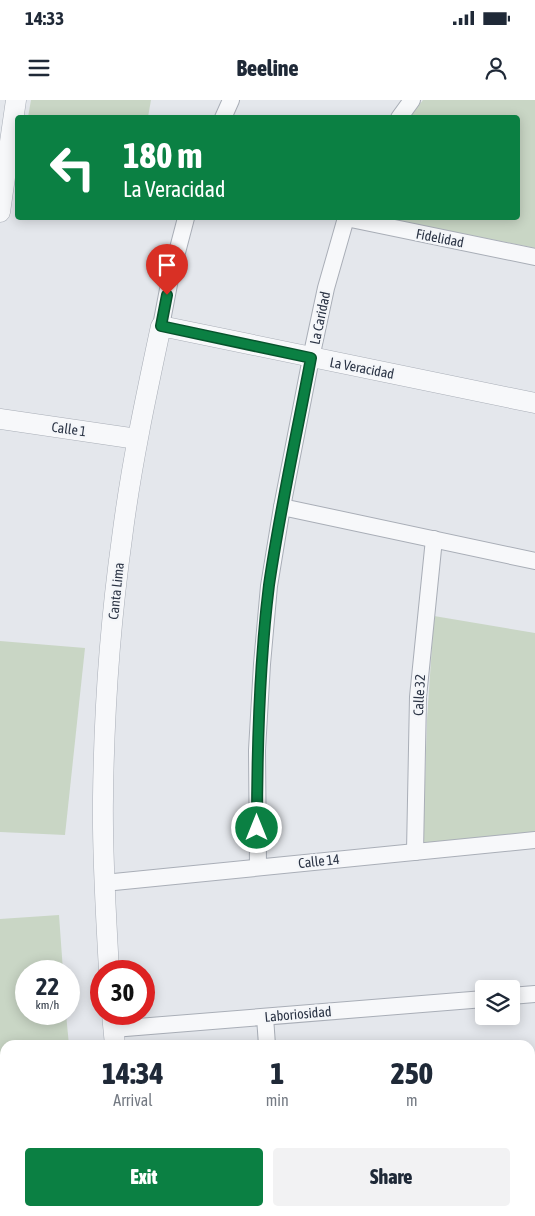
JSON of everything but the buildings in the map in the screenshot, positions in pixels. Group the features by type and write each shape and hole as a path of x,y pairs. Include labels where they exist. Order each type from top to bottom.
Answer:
{"street":[{"path":"0,212 16,100"},
{"path":"224,115 231,100"},
{"path":"401,115 412,100"},
{"name":"Canta Lima","path":"108,960 104,883 103,789 111,637 122,538 137,439 170,279 185,220"},
{"name":"La Caridad","path":"258,867 257,750 269,586 311,358 326,288 345,220"},
{"name":"Fidelidad","path":"356,220 535,256"},
{"name":"La Veracidad","path":"161,326 535,403"},
{"name":"Calle 1","path":"0,419 137,439"},
{"path":"282,508 535,561"},
{"name":"Calle 32","path":"415,852 418,697 434,539"},
{"name":"Calle 14","path":"104,883 535,840"},
{"path":"520,995 535,994"},
{"name":"Laboriosidad","path":"113,1029 475,1000"},
{"path":"265,1017 267,1040"}],"green space":[{"path":"31,100 151,100 148,115 28,115"},
{"path":"423,100 535,100 535,248 395,220 520,220 520,115 412,115"},
{"path":"434,616 535,633 535,834 423,845 427,720"},
{"path":"0,641 85,648 65,835 0,832"},
{"path":"59,915 62,960 15,960 15,1025 67,1025 69,1040 0,1040 0,919"}],"route":[{"path":"167,295 161,326 311,358 269,586 257,750 257,828"}]}
